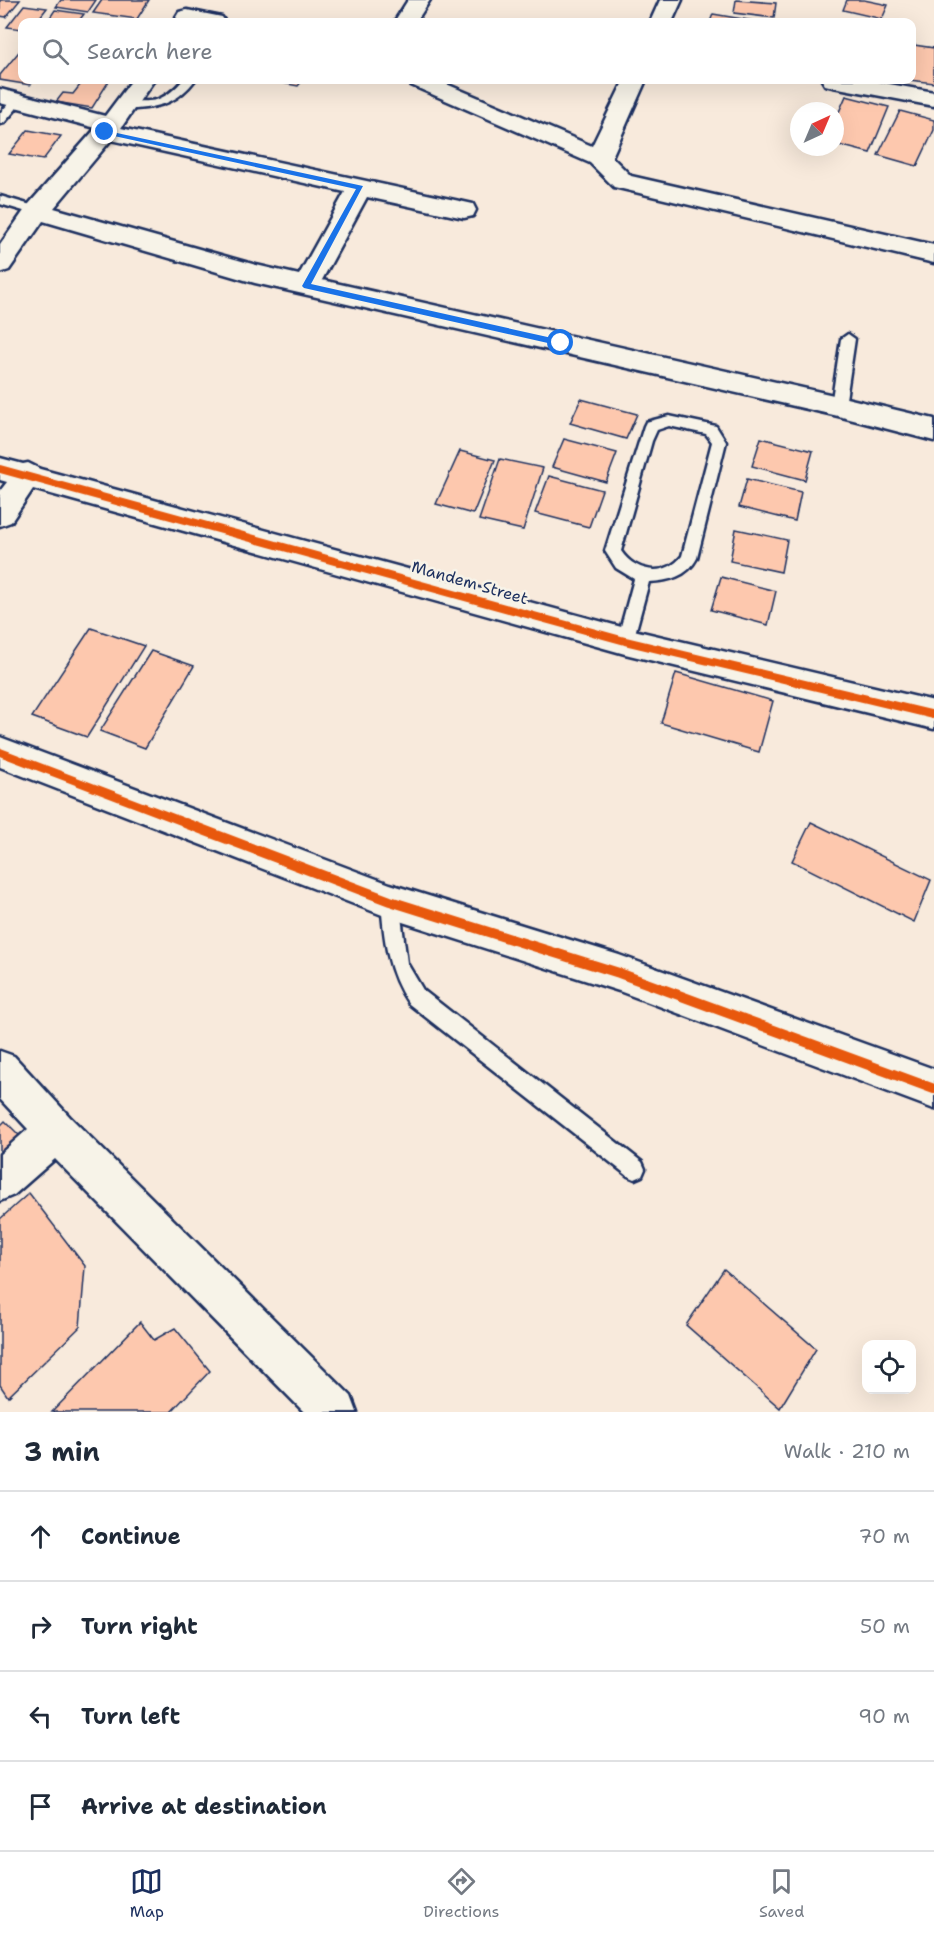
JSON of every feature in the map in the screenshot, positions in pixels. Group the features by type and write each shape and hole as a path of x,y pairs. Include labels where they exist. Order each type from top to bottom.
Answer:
{"street":[{"path":"408,18 419,0"},
{"path":"663,18 671,0"},
{"path":"0,264 37,211 114,121 140,84"},
{"path":"428,84 599,158 623,182 934,254"},
{"path":"599,158 633,84"},
{"path":"854,84 934,99"},
{"path":"8,98 114,121 360,188 464,210"},
{"path":"306,286 360,188"},
{"path":"37,211 255,274 838,406 934,430"},
{"path":"0,514 14,471"},
{"name":"Mandem Street","path":"14,471 625,641 934,715"},
{"path":"0,752 390,901 619,973 934,1089"},
{"path":"0,1070 56,1131 335,1412"},
{"path":"0,1181 56,1131"}],"lane":[{"path":"114,121 168,100 179,93 186,84"},
{"path":"0,120 8,98"},
{"path":"0,200 37,211"},
{"path":"838,406 848,339"},
{"path":"669,421 711,430 719,442 689,558 682,569 667,574 643,576 628,571 619,562 613,550 651,426 669,421"},
{"path":"625,641 643,576"},
{"path":"390,901 396,963 403,981 416,997 635,1169"}],"building":[{"path":"0,0 20,0 6,17 0,16"},
{"path":"61,0 96,0 88,12 56,7"},
{"path":"102,0 149,0 138,18 93,13"},
{"path":"736,0 776,3 774,18 734,13"},
{"path":"847,0 864,0 888,5 882,18 843,10"},
{"path":"24,5 47,8 39,18 18,18 18,28 7,27"},
{"path":"55,10 84,14 81,18 50,18"},
{"path":"713,14 736,18 712,18"},
{"path":"916,45 934,48 934,83 916,81"},
{"path":"18,53 18,83 0,80 0,75"},
{"path":"81,84 107,84 92,108 56,102 63,93 73,94"},
{"path":"846,96 889,107 870,153 844,146 843,102"},
{"path":"900,111 934,120 934,130 917,166 878,155"},
{"path":"28,130 61,136 43,160 9,154"},
{"path":"581,399 637,414 626,439 570,423"},
{"path":"761,438 813,451 805,480 752,466"},
{"path":"564,439 617,453 606,482 552,467"},
{"path":"460,451 495,460 473,514 436,504"},
{"path":"500,459 543,468 523,530 479,520"},
{"path":"549,476 602,490 589,527 535,513"},
{"path":"747,479 801,492 795,521 739,507"},
{"path":"736,529 787,540 781,572 730,561"},
{"path":"721,577 776,591 768,625 711,610"},
{"path":"91,628 144,646 87,737 32,717"},
{"path":"151,651 194,666 145,748 100,731"},
{"path":"676,673 773,701 759,752 661,723"},
{"path":"811,822 931,880 914,922 792,861"},
{"path":"5,1121 24,1140 0,1155 0,1126"},
{"path":"29,1193 85,1266 80,1327 8,1397 0,1385 0,1219"},
{"path":"724,1269 816,1349 780,1408 686,1325"},
{"path":"140,1322 154,1340 175,1328 210,1371 171,1412 52,1412"}],"cycle path":[{"path":"0,469 625,641 934,715"},
{"path":"0,752 390,901 619,973 934,1089"}],"route":[{"path":"105,132 360,188 306,286 561,343"}]}
